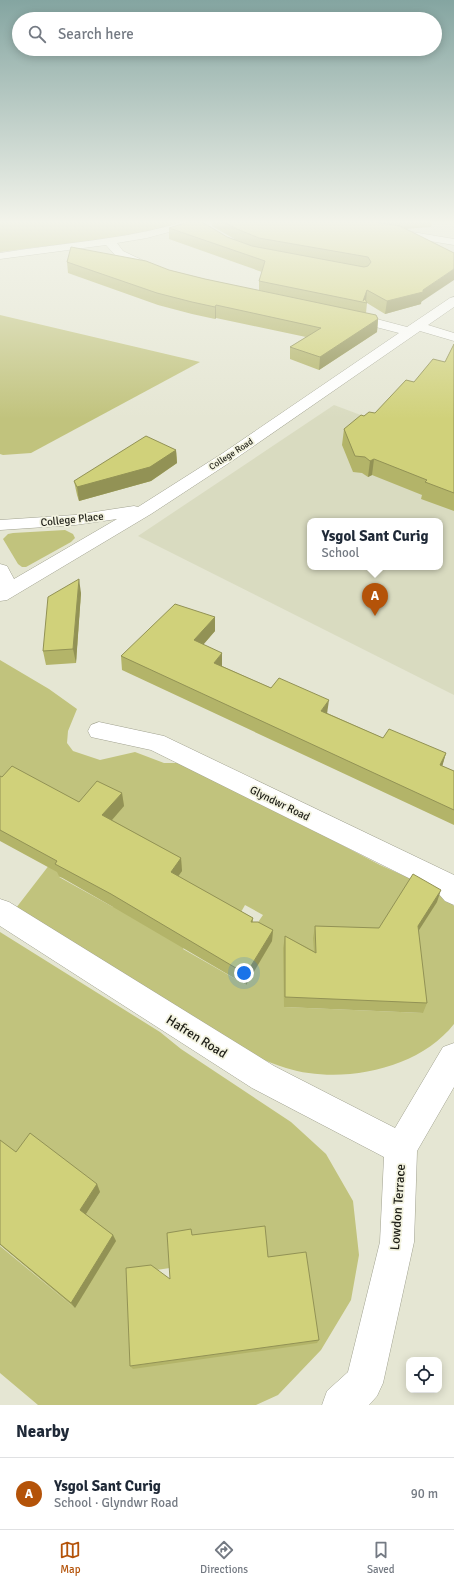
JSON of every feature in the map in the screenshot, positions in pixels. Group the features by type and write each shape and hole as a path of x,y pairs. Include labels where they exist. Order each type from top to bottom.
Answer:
{"street":[{"name":"College Road","path":"5,592 144,510 262,434 454,301"},
{"path":"339,314 454,337"},
{"name":"College Place","path":"0,525 75,520 144,510"},
{"path":"0,570 5,592"},
{"name":"Glyndwr Road","path":"99,730 156,742 446,884 454,892"},
{"name":"Hafren Road","path":"0,911 263,1078 401,1148"},
{"name":"Lowdon Terrace","path":"341,1405 364,1383 366,1376 397,1242 401,1148 454,1058"}],"shaded area":[{"path":"334,405 454,450 454,695 138,536"}],"green space":[{"path":"0,315 200,362 31,453 3,455 0,454"},
{"path":"65,530 73,534 75,538 71,542 26,567 22,567 18,564 3,539 8,534 13,533"},
{"path":"0,660 49,689 77,709 68,731 67,743 73,751 100,760 135,752 164,763 185,763 380,865 438,891 454,906 454,1024 439,1040 420,1053 399,1063 377,1070 353,1074 330,1075 307,1073 271,1063 243,1050 16,908 77,829 0,787","holes":["59,877 198,899 113,907","245,905 263,915 252,931 246,985 183,949 210,907 236,921","314,936 332,937 423,1013 284,1007 314,955"]},
{"path":"0,932 160,1032 181,1049 291,1122 326,1154 353,1201 359,1255 351,1300 321,1350 278,1395 256,1405 38,1405 0,1373 0,1246 75,1308 84,1217 100,1192 21,1161 0,1144","holes":["170,1268 316,1343 129,1274"]}],"building":[{"path":"141,288 246,288 376,315 378,319 320,357 290,347 321,328 216,305 215,307 157,293"},
{"path":"291,288 427,288 423,290 423,292 387,301 367,290 363,301 365,299 367,303"},
{"path":"454,344 454,493 425,482 427,480 374,459 370,461 365,457 355,456 344,429 361,415 364,416 369,412 375,413 406,380 414,382 433,359 445,362"},
{"path":"146,436 176,450 150,467 77,487 74,481"},
{"path":"79,579 73,649 43,651 48,597"},
{"path":"175,604 215,617 194,640 222,653 214,663 271,688 279,678 329,700 321,711 383,738 389,729 446,753 440,765 454,771 454,810 121,656"},
{"path":"12,766 79,802 97,781 122,793 102,815 181,858 171,872 253,918 251,922 258,922 273,930 246,974 111,894 55,864 57,861 0,830 0,776 2,777"},
{"path":"413,874 441,890 418,926 427,1003 285,997 285,936 316,953 315,926 379,928"},
{"path":"30,1133 97,1184 80,1210 113,1235 71,1303 0,1244 0,1140 16,1152"},
{"path":"265,1226 268,1257 306,1252 319,1340 130,1366 126,1268 151,1265 170,1279 167,1233 191,1229 192,1235"}],"place":[{"name":"Ysgol Sant Curig","path":"375,616"}]}
